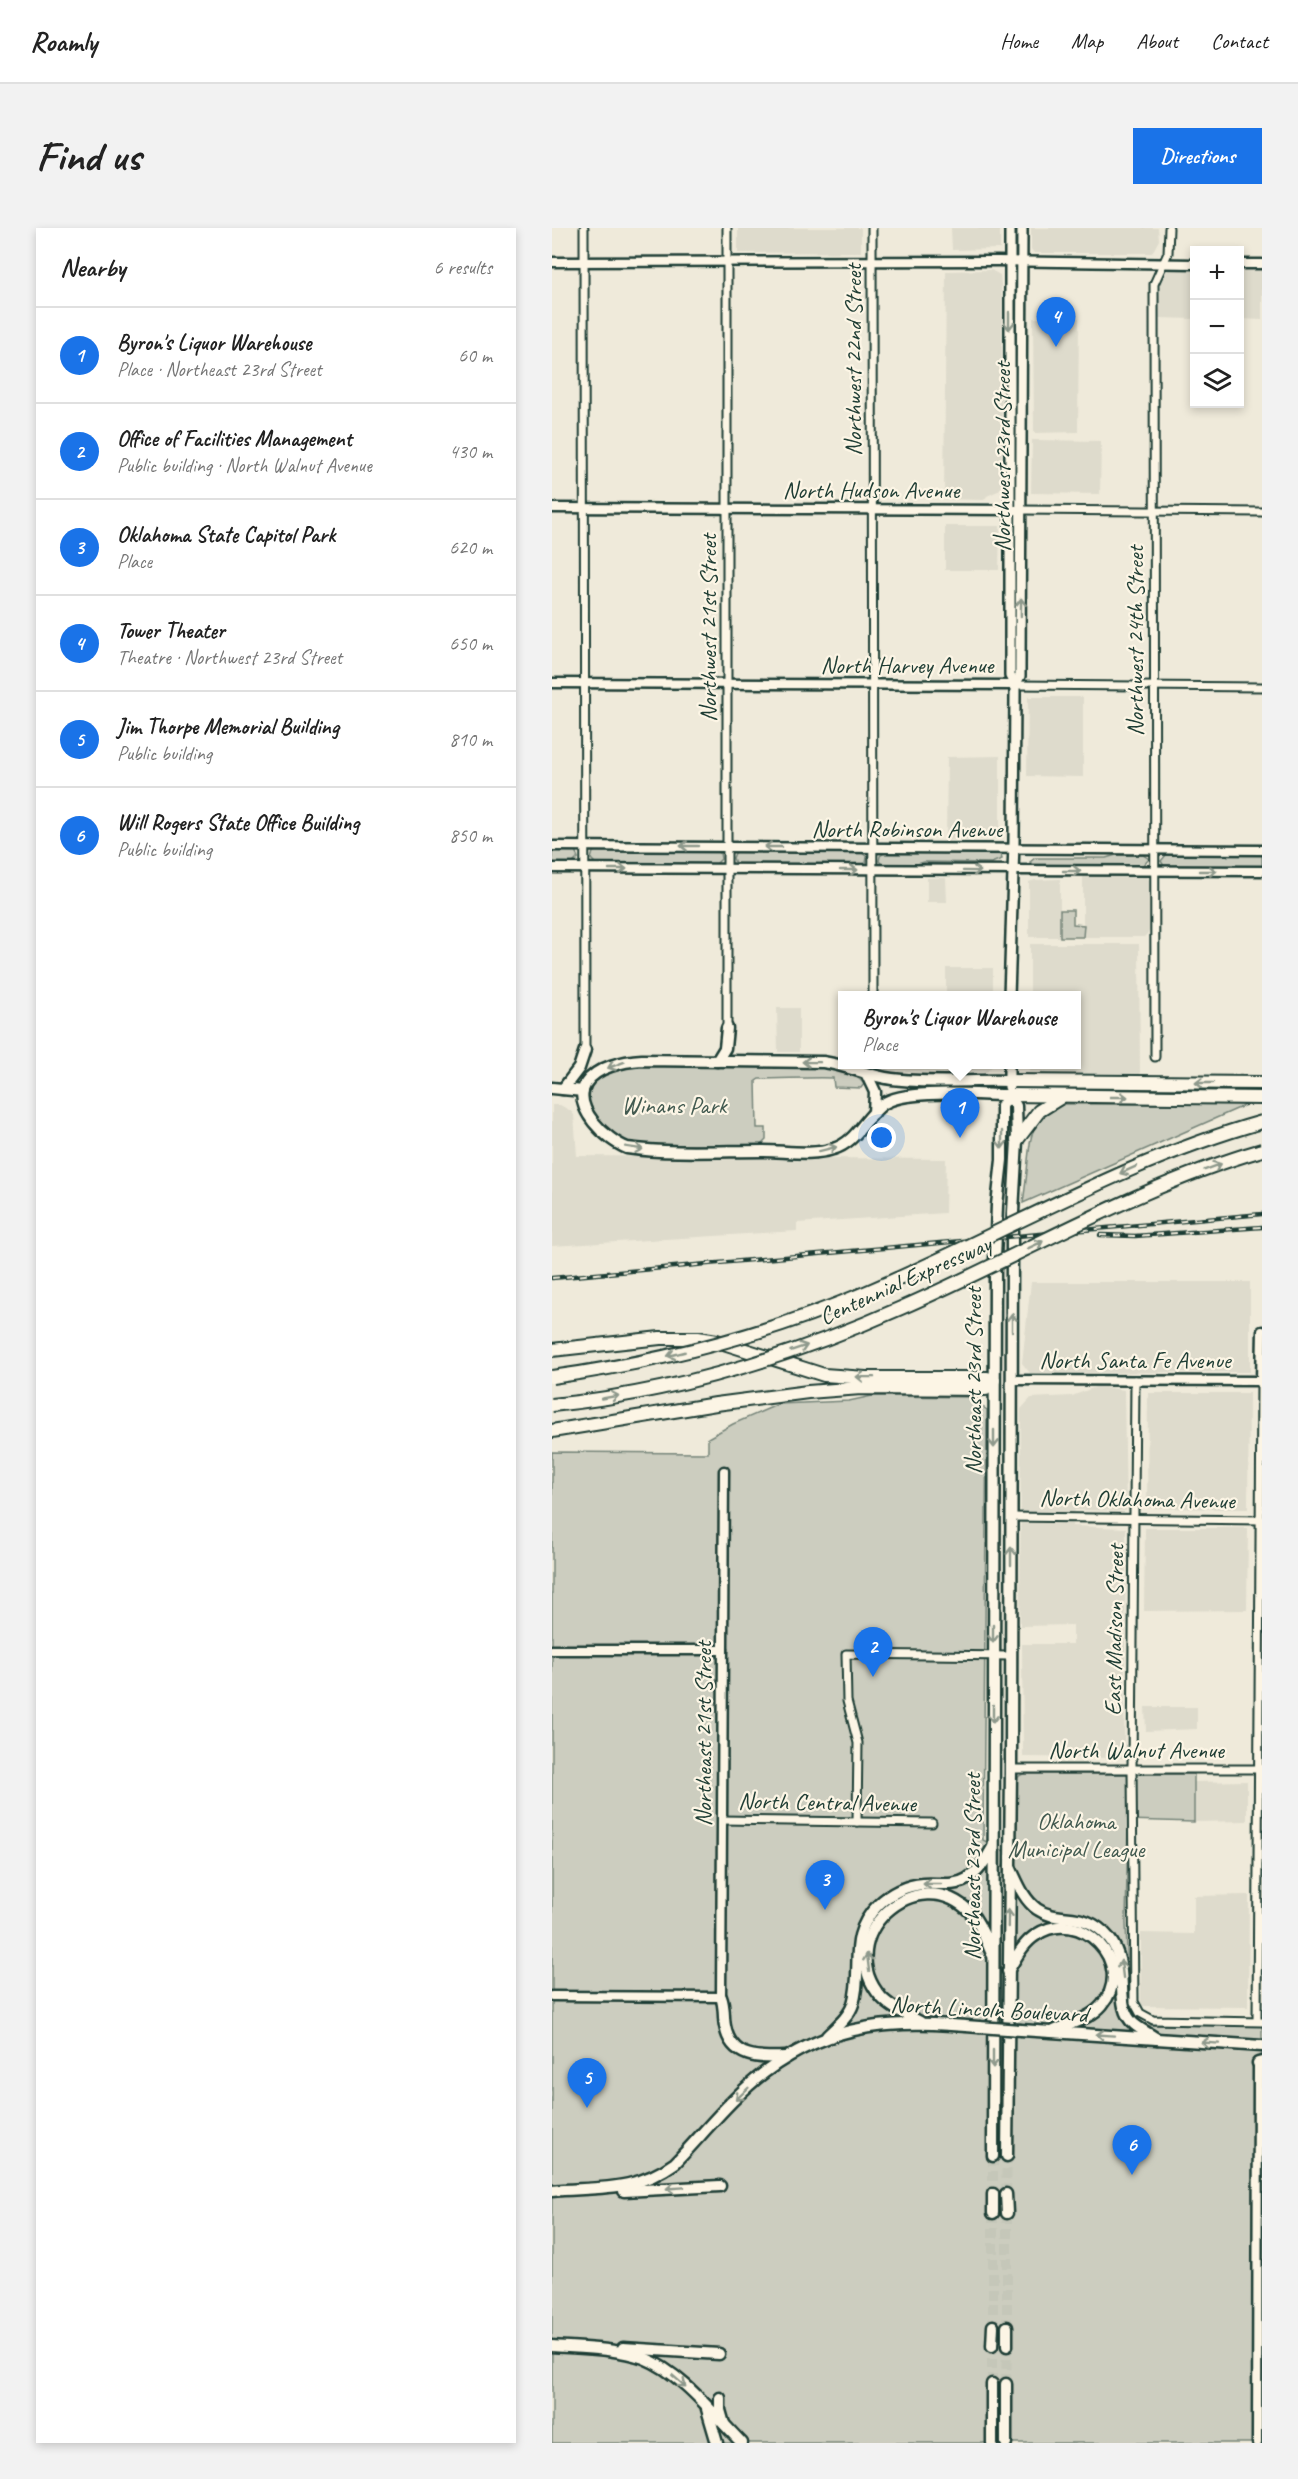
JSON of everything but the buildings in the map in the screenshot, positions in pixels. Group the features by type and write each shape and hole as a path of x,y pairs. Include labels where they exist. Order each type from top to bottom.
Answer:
{"highway":[{"path":"1009,1081 1262,1083"},
{"path":"1009,1095 1262,1098"},
{"path":"1017,1140 1039,1112 1061,1097"},
{"name":"Centennial Expressway","path":"552,1377 667,1356 784,1324 913,1272 1133,1168 1191,1145 1262,1122"},
{"name":"Centennial Expressway","path":"552,1405 671,1384 800,1348 901,1308 1146,1192 1262,1150"},
{"path":"552,1350 681,1337 717,1341 808,1371 832,1376 987,1378 994,1380 986,1389 861,1388 771,1396 552,1431"}],"main road":[{"name":"Northwest 23rd Street","path":"1010,228 1010,676 1015,685"},
{"name":"Northwest 23rd Street","path":"1010,991 1015,685 1020,676 1022,228"},
{"path":"717,1061 725,1048 727,1028"},
{"path":"557,1089 579,1068 585,1050"},
{"path":"838,1064 627,1061 594,1075 586,1083 583,1091 588,1115 608,1138 627,1148 819,1152 848,1142 858,1134 883,1104 909,1095 1009,1095 1009,1069"},
{"path":"859,1069 867,1075 875,1092 874,1113"},
{"path":"867,1075 922,1081 1009,1081"},
{"path":"557,1089 583,1091"},
{"name":"Northeast 23rd Street","path":"993,2156 994,1380 997,1205 1002,1160 1002,1106 1009,1095 1016,1106 1017,1140 1012,1230 1011,1769 1006,2156"},
{"name":"North Santa Fe Avenue","path":"994,1380 1012,1380"},
{"path":"824,2039 844,2019 852,2005 857,1944 864,1924 876,1906 893,1894 911,1886 950,1884 966,1880 984,1863 993,1847"},
{"path":"1009,1864 1026,1897 1039,1911 1049,1915 1080,1919 1098,1928 1107,1936 1119,1955 1122,1965 1125,2012 1134,2024 1158,2039"},
{"path":"920,2022 888,2003 875,1988 871,1978 866,1960 868,1941 884,1913 903,1899 915,1895 937,1895 950,1899 973,1915 993,1958"},
{"path":"1007,1971 1027,1941 1047,1929 1067,1926 1080,1929 1093,1936 1102,1945 1108,1955 1112,1972 1110,1990 1104,2002 1087,2017 1053,2032"},
{"path":"722,1997 726,2031 737,2048 756,2058 788,2057"},
{"name":"North Lincoln Boulevard","path":"552,2191 631,2185 661,2173 675,2163 755,2081 788,2057 824,2039 875,2025 920,2022 1262,2046"},
{"path":"587,2188 630,2192 720,2186"},
{"path":"993,2194 993,2213"},
{"path":"1006,2194 1007,2213"},
{"path":"992,2346 993,2326"},
{"path":"1007,2327 1007,2346"},
{"path":"552,2346 647,2359 675,2377 742,2443"},
{"path":"586,2349 648,2348 719,2354"},
{"path":"992,2384 992,2443"},
{"path":"1006,2384 1006,2443"},
{"path":"720,2398 720,2410 725,2426"},
{"path":"707,2409 717,2443"}],"street":[{"path":"584,228 585,1050"},
{"name":"Northwest 21st Street","path":"727,228 727,1028"},
{"name":"Northwest 22nd Street","path":"872,228 873,991"},
{"name":"Northwest 24th Street","path":"1155,1057 1154,284 1168,253 1169,228"},
{"path":"552,262 1190,264"},
{"path":"1244,264 1262,264"},
{"name":"North Hudson Avenue","path":"552,508 1262,512"},
{"name":"North Harvey Avenue","path":"552,683 1262,687"},
{"name":"North Robinson Avenue","path":"552,846 1262,850"},
{"name":"North Robinson Avenue","path":"552,868 1262,872"},
{"name":"North Santa Fe Avenue","path":"1012,1380 1261,1381 1262,1331"},
{"name":"East Madison Street","path":"1136,1380 1132,1769 1133,1994 1137,2009 1147,2019 1259,2022"},
{"path":"1259,2022 1261,1381"},
{"name":"Northeast 21st Street","path":"722,1997 724,1471"},
{"name":"North Oklahoma Avenue","path":"1011,1517 1261,1520"},
{"path":"552,1650 723,1650"},
{"path":"857,1822 858,1743 847,1701 846,1654 1011,1656"},
{"name":"North Walnut Avenue","path":"1011,1769 1260,1769"},
{"name":"North Central Avenue","path":"722,1820 932,1823"},
{"path":"552,1996 722,1997"},
{"path":"1257,2443 1261,2063"}],"shaded area":[{"path":"738,228 861,228 861,252 738,253"},
{"path":"951,228 1000,228 1000,249 952,250"},
{"path":"1031,228 1158,228 1159,240 1152,253 1034,253 1031,249"},
{"path":"991,270 1000,275 1002,297 1002,486 984,500 944,499 946,271"},
{"path":"1168,270 1190,270 1190,319 1158,318 1160,280"},
{"path":"1244,270 1262,270 1262,320 1244,319"},
{"path":"1033,318 1079,318 1078,432 1034,433"},
{"path":"1032,440 1101,441 1100,494 1031,493"},
{"path":"945,526 1000,526 999,570 945,570"},
{"path":"1028,697 1083,697 1083,777 1027,776"},
{"path":"1000,756 1000,838 946,840 947,757"},
{"path":"1083,876 1147,876 1150,882 1150,931 1144,937 1083,937"},
{"path":"927,878 946,878 947,902 927,902"},
{"path":"1060,879 1060,937 1029,937 1029,882"},
{"path":"1030,944 1139,944 1140,1074 1029,1072 1029,1069 1081,1069 1081,991 1030,991"},
{"path":"946,968 993,968 993,991 946,991"},
{"path":"777,1008 799,1008 799,1052 778,1052"},
{"path":"885,1069 990,1069 987,1072 886,1071"},
{"path":"552,1105 560,1105 574,1115 577,1156 946,1159 945,1213 797,1223 797,1231 552,1246"},
{"path":"1031,1282 1250,1282 1250,1372 1030,1373 1022,1363"},
{"path":"1098,1386 1124,1390 1126,1511 1075,1510 1072,1526 1126,1528 1124,1758 1023,1757 1022,1644 1073,1644 1073,1625 1020,1626 1021,1409 1031,1398 1072,1396"},
{"path":"1148,1393 1249,1393 1248,1509 1147,1508"},
{"path":"1145,1528 1248,1528 1247,1610 1144,1611"},
{"path":"1145,1707 1197,1707 1197,1729 1146,1731"},
{"path":"1247,1781 1247,1821 1194,1822 1193,1782"},
{"path":"1249,1895 1248,2007 1141,2006 1141,1933 1194,1934 1194,1896"}],"green space":[{"path":"1016,281 1017,488 1015,486"},
{"path":"552,850 575,850 578,858 572,864 552,864"},
{"path":"715,850 720,853 721,859 715,865 596,864 591,859 593,852 597,851"},
{"path":"739,851 861,852 867,857 866,863 861,866 740,865 735,863 733,858"},
{"path":"886,852 992,852 1001,855 1002,859 991,863 924,862 910,866 883,865 879,861 880,856"},
{"path":"1116,855 1143,855 1149,859 1143,866 1035,866 1030,862 1035,858 1106,858"},
{"path":"1166,855 1262,855 1262,866 1164,866 1161,861"},
{"path":"1060,910 1073,910 1073,924 1084,925 1083,937 1060,937"},
{"name":"Winans Park","path":"637,1065 828,1067 853,1075 864,1084 861,1088 834,1087 833,1078 759,1079 756,1081 757,1128 766,1128 766,1140 760,1146 637,1144 618,1137 600,1122 590,1103 590,1093 594,1083 603,1076"},
{"path":"1064,1104 1248,1104 1023,1203 1031,1141 1036,1125 1046,1112"},
{"name":"Oklahoma Municipal League","path":"872,1396 975,1397 980,1401 979,1404 987,1410 983,1840 1017,1858 1015,1785 1019,1776 1023,1774 1194,1774 1194,1822 1128,1820 1126,1923 1129,2003 1137,2018 1145,2025 1262,2026 1262,2443 552,2443 552,1452 708,1453 708,1438 733,1424 779,1404 849,1401"}],"tunnel":[{"path":"993,2156 993,2194"},
{"path":"1006,2194 1007,2156"},
{"path":"993,2213 993,2326"},
{"path":"1007,2213 1007,2327"},
{"path":"992,2346 992,2384"},
{"path":"1006,2384 1007,2346"}],"railway":[{"path":"552,1278 1262,1214"},
{"path":"1100,1235 1135,1236 1262,1227"}],"place":[{"name":"Tower Theater","path":"1056,347"},
{"name":"Byron's Liquor Warehouse","path":"960,1138"},
{"name":"Office of Facilities Management","path":"873,1677"},
{"name":"Oklahoma State Capitol Park","path":"825,1910"},
{"name":"Jim Thorpe Memorial Building","path":"587,2108"},
{"name":"Will Rogers State Office Building","path":"1132,2175"}]}
